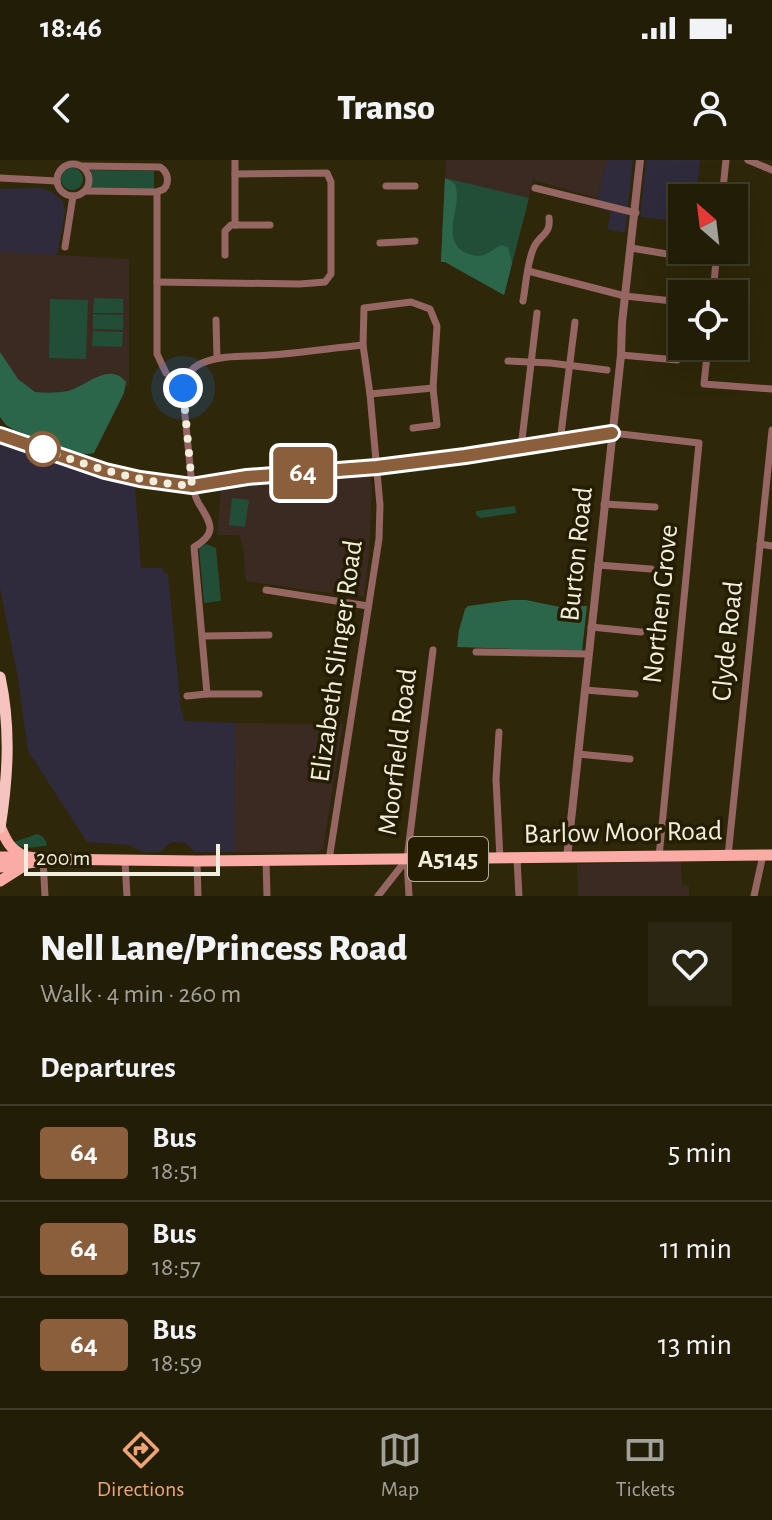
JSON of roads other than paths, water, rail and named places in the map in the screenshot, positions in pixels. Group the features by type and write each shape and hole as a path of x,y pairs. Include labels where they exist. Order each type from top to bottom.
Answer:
{"highway":[{"path":"0,677 8,747 0,827"}],"main road":[{"path":"0,827 9,845 27,860"},
{"name":"Barlow Moor Road","path":"0,857 27,860 197,861 768,855"},
{"name":"Barlow Moor Road","path":"0,867 27,860"},
{"name":"A5145","path":"0,881 27,860"}],"street":[{"path":"235,160 235,225"},
{"name":"Burton Road","path":"567,858 640,160"},
{"path":"723,184 726,160"},
{"path":"748,160 772,170"},
{"path":"83,166 90,179 85,191 73,196 62,191 57,181 59,171 67,162 83,166 158,164 168,180 164,189 157,192 85,191"},
{"path":"157,282 300,284 325,282 331,274 331,182 327,173 235,174"},
{"path":"0,178 57,181"},
{"path":"386,186 415,186"},
{"path":"535,188 636,213"},
{"path":"157,192 157,354 166,373"},
{"path":"65,247 73,196"},
{"path":"523,301 534,247 548,230 549,218"},
{"path":"225,255 225,231 231,225 270,225"},
{"path":"380,243 415,241"},
{"path":"631,248 668,254"},
{"path":"528,271 625,296 668,301"},
{"name":"Elizabeth Slinger Road","path":"329,860 379,539 377,467 363,345 364,308 411,302 430,309 437,326 433,388"},
{"path":"521,448 537,313"},
{"path":"216,320 217,358"},
{"path":"560,442 575,322"},
{"path":"207,694 194,547 206,539 210,525 192,486 182,385 193,368 217,358 363,345"},
{"path":"621,355 668,359"},
{"path":"707,360 704,384 772,389"},
{"path":"508,361 607,370"},
{"path":"370,394 433,388 437,425 413,428"},
{"name":"Clyde Road","path":"728,856 772,430"},
{"path":"0,435 105,471 192,486 247,477 377,467 612,433"},
{"name":"Northen Grove","path":"612,433 699,443 659,857"},
{"path":"604,504 655,507"},
{"path":"760,544 772,546"},
{"path":"598,565 651,569"},
{"path":"266,590 368,606"},
{"path":"591,627 641,632"},
{"path":"203,636 269,635"},
{"name":"Moorfield Road","path":"409,896 407,859 433,650"},
{"path":"476,652 589,654"},
{"path":"585,690 635,694"},
{"path":"187,696 259,694"},
{"path":"499,732 496,779 500,859"},
{"path":"578,754 630,759"},
{"path":"754,896 768,855"},
{"path":"43,859 45,896"},
{"path":"378,896 407,859"},
{"path":"517,859 519,896"},
{"path":"266,860 267,896"},
{"path":"125,861 127,896"},
{"path":"197,861 198,896"}]}
